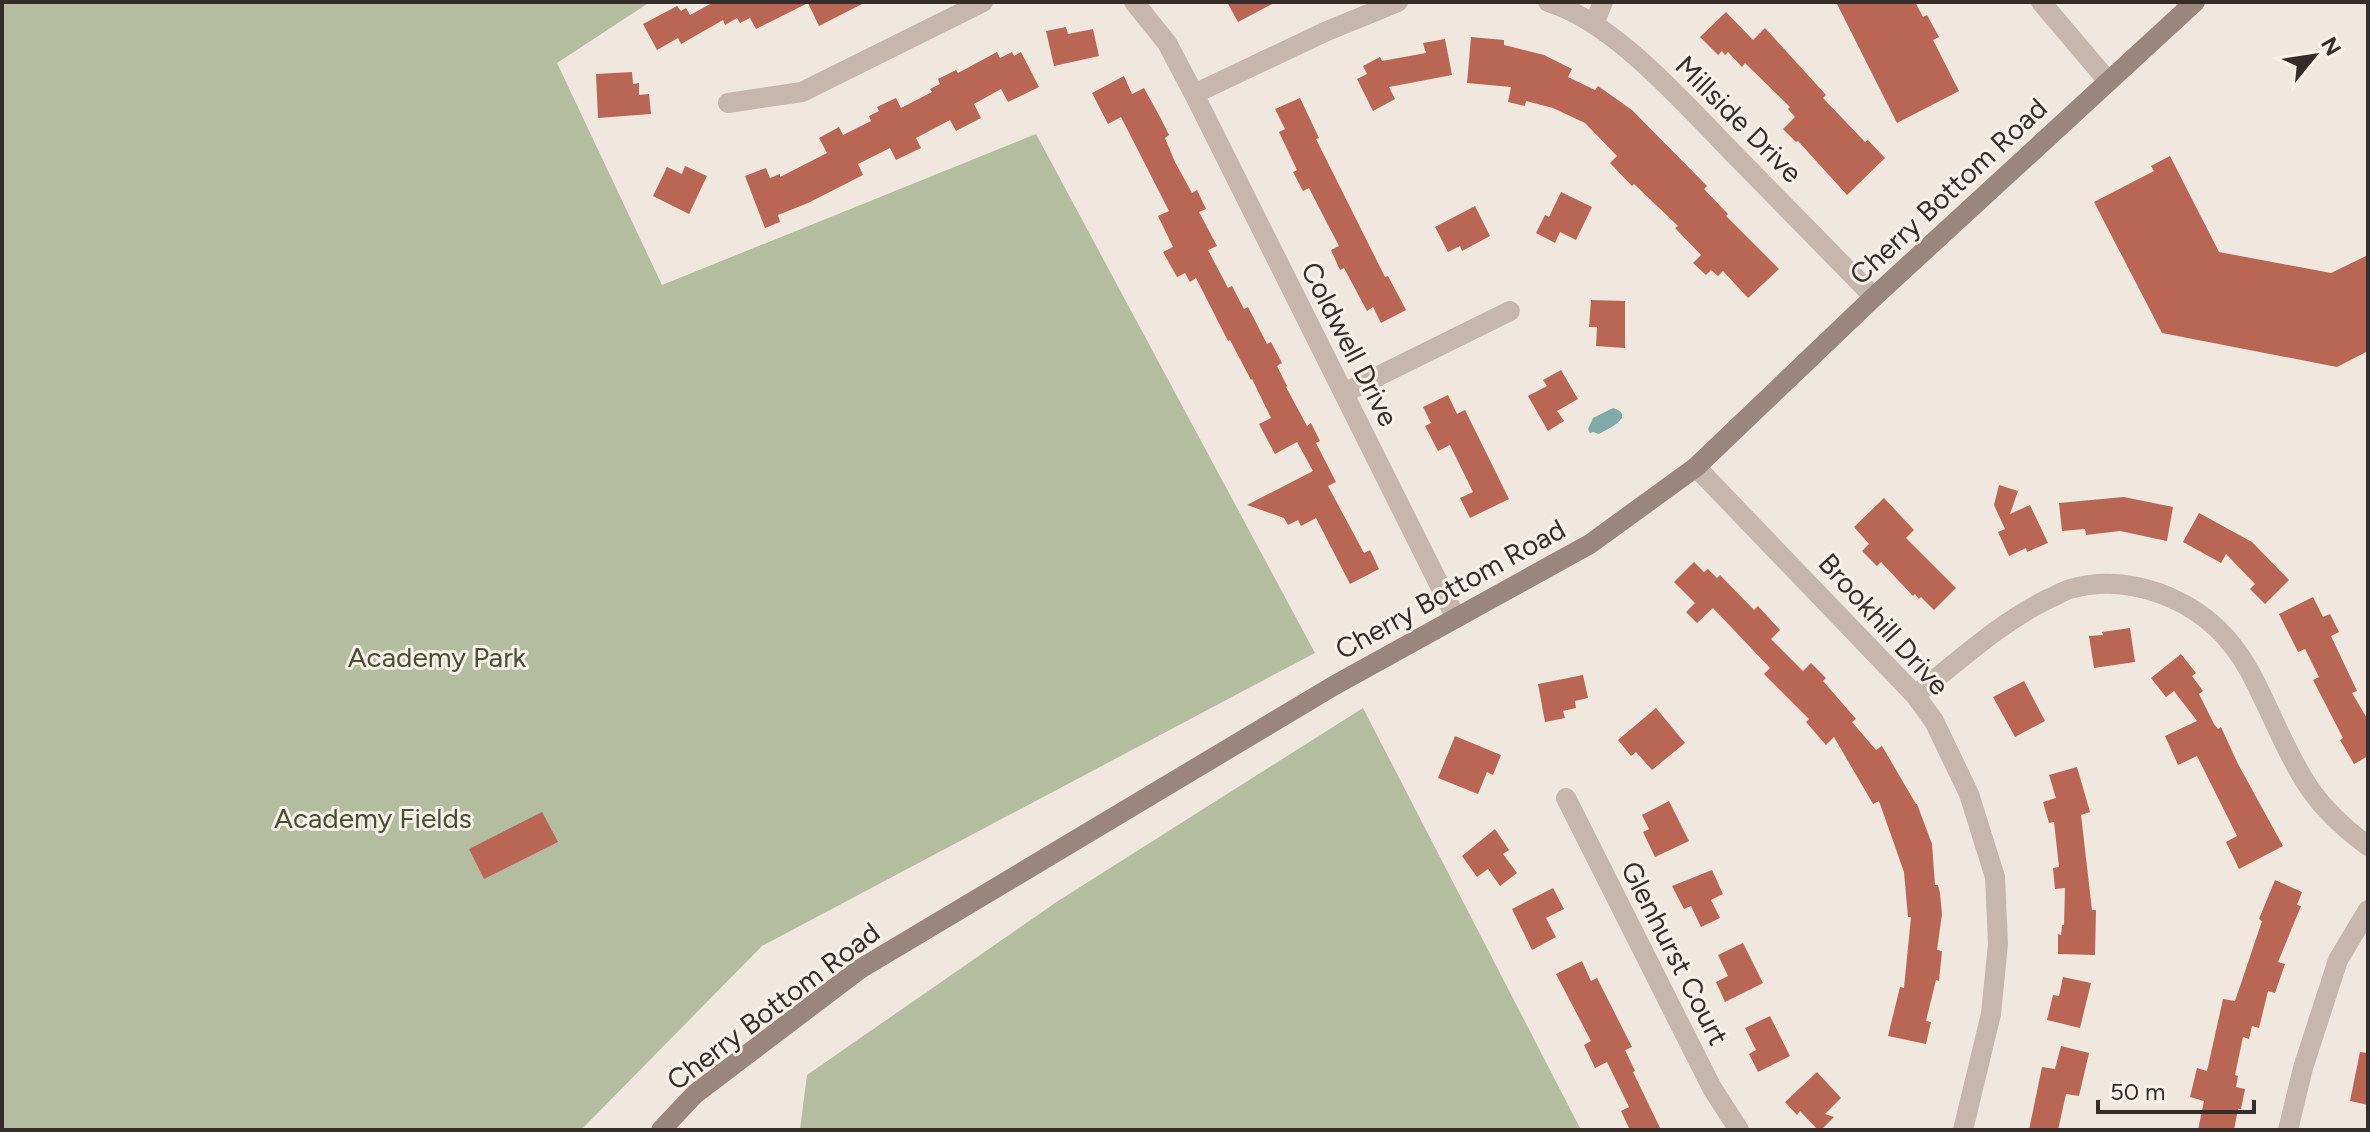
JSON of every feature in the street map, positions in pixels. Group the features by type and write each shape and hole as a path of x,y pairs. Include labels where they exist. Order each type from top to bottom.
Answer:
{"main road":[{"name":"Cherry Bottom Road","path":"661,1130 695,1094 860,969 1301,705 1590,544 1696,467 1874,297 2195,2"}],"street":[{"path":"728,103 802,92 983,2"},
{"name":"Coldwell Drive","path":"1134,2 1167,43 1194,94 1456,618"},
{"path":"1194,94 1327,31 1398,2"},
{"name":"Millside Drive","path":"1548,2 1566,7 1594,24 1656,74 1874,297"},
{"path":"1594,24 1603,2"},
{"path":"2041,2 2108,81"},
{"path":"1344,393 1510,311"},
{"name":"Brookhill Drive","path":"1696,467 1915,695 1934,721 1969,794 1995,877 1998,944 1991,1014 1963,1130"},
{"path":"1915,695 2022,612 2070,589 2115,583 2156,591 2203,617 2235,647 2307,785 2348,832 2368,846"},
{"name":"Glenhurst Court","path":"1566,798 1712,1088 1739,1130"},
{"path":"2288,1130 2303,1068 2338,960 2368,910"}],"green space":[{"name":"Academy Park","path":"2,2 650,2 557,63 662,285 1036,134 1315,653 762,946 581,1130 2,1130"},
{"path":"1363,708 1581,1130 800,1130 807,1075 1058,901"}],"water":[{"path":"1613,408 1622,415 1618,422 1599,434 1590,433 1588,429 1593,418"}],"building":[{"path":"714,2 866,2 819,26 808,3 756,29 750,18 740,23 737,18 725,25 723,20 681,44 678,38 657,50 643,24 677,6 681,11 686,8 690,15"},
{"path":"1227,2 1276,2 1238,22"},
{"path":"1836,2 1915,2 1923,17 1927,15 1939,37 1933,40 1959,91 1897,123"},
{"path":"1726,12 1753,40 1765,28 1826,95 1823,98 1865,142 1868,140 1885,158 1847,195 1798,141 1783,129 1795,117 1788,109 1790,107 1745,63 1742,67 1728,52 1725,55 1722,51 1718,55 1700,37"},
{"path":"1066,27 1068,34 1093,29 1099,56 1054,66 1046,31"},
{"path":"1471,37 1504,40 1504,45 1544,55 1572,69 1568,77 1595,90 1598,86 1632,110 1707,186 1704,189 1728,214 1726,216 1779,269 1748,298 1723,271 1718,276 1711,270 1706,275 1693,263 1701,255 1675,228 1678,226 1610,163 1617,156 1585,123 1553,108 1526,101 1525,106 1508,102 1511,87 1467,83"},
{"path":"1445,39 1452,75 1389,87 1395,99 1373,111 1357,79 1367,74 1363,66 1380,57 1382,61 1426,53 1423,43"},
{"path":"997,52 1000,58 1012,52 1014,56 1021,52 1039,87 1008,102 1001,89 974,104 981,118 956,131 950,120 916,138 921,148 896,160 890,148 858,164 863,175 778,215 780,222 765,228 745,176 766,168 770,178 780,174 780,177 827,153 819,138 839,127 843,135 871,121 869,116 879,111 877,107 896,98 901,108 932,92 930,89 940,84 938,79 956,70 958,73"},
{"path":"632,72 633,84 639,83 639,95 649,94 651,114 598,118 596,74"},
{"path":"1124,76 1132,94 1144,88 1160,117 1169,135 1165,138 1175,162 1192,193 1197,190 1206,209 1199,212 1217,246 1208,250 1228,288 1232,286 1244,309 1248,307 1267,344 1271,342 1282,363 1277,366 1286,387 1307,426 1311,423 1320,441 1316,443 1336,482 1328,486 1364,553 1370,550 1379,569 1350,584 1316,518 1301,526 1298,520 1288,525 1284,518 1247,505 1313,471 1297,442 1275,454 1259,424 1271,418 1196,278 1190,282 1185,273 1177,277 1163,252 1173,247 1158,216 1169,211 1121,117 1108,124 1092,93"},
{"path":"1300,98 1319,138 1316,139 1385,277 1388,276 1406,310 1381,323 1373,307 1367,311 1344,268 1340,270 1331,250 1339,246 1309,188 1303,191 1293,172 1297,170 1279,132 1285,129 1275,109"},
{"path":"2170,156 2219,252 2331,273 2368,255 2368,351 2337,367 2162,333 2094,202 2154,171 2151,166"},
{"path":"685,166 707,176 689,214 653,196 667,167 682,174"},
{"path":"1561,192 1592,207 1576,240 1560,232 1555,243 1536,233 1545,215 1549,217"},
{"path":"1475,206 1490,236 1462,251 1460,246 1448,252 1435,227"},
{"path":"1591,300 1625,301 1625,348 1596,346 1597,327 1589,327"},
{"path":"1561,370 1578,399 1557,411 1564,421 1548,431 1528,396 1547,386 1543,380"},
{"path":"1448,395 1457,414 1465,410 1509,499 1470,518 1460,498 1473,492 1450,445 1438,451 1425,426 1431,423 1423,407"},
{"path":"1999,485 2018,491 2010,514 2030,505 2048,543 2009,556 1998,532 2005,529 1994,505"},
{"path":"2124,497 2173,507 2167,541 2120,531 2086,535 2085,529 2062,531 2059,503"},
{"path":"1884,498 1914,530 1906,538 1956,588 1934,610 1921,597 1913,596 1881,562 1877,566 1862,551 1869,544 1854,527"},
{"path":"2199,513 2252,542 2289,580 2265,604 2250,589 2255,584 2226,554 2221,563 2183,542"},
{"path":"1694,562 1704,572 1708,569 1717,578 1720,575 1754,610 1758,606 1780,630 1771,639 1803,671 1811,663 1826,678 1823,681 1856,719 1852,722 1876,750 1882,746 1917,804 1932,844 1935,885 1938,885 1940,893 1942,914 1937,950 1942,951 1939,981 1936,980 1926,1021 1931,1022 1926,1044 1888,1036 1900,987 1904,988 1911,917 1908,917 1904,872 1879,801 1873,804 1834,737 1826,745 1806,722 1809,719 1764,674 1770,668 1713,608 1697,623 1686,612 1695,603 1674,582"},
{"path":"2313,597 2323,617 2330,614 2339,632 2331,636 2357,691 2352,693 2368,720 2368,756 2354,764 2313,680 2319,677 2305,649 2298,652 2279,614"},
{"path":"2130,628 2135,662 2094,668 2089,636"},
{"path":"2181,654 2196,673 2192,676 2203,691 2199,694 2214,724 2218,729 2221,727 2283,846 2239,869 2226,842 2237,836 2197,756 2178,765 2165,736 2197,721 2174,691 2166,697 2151,678"},
{"path":"1583,675 1588,698 1575,701 1576,708 1563,711 1565,718 1545,722 1538,684"},
{"path":"2024,681 2045,721 2015,737 1993,697"},
{"path":"1656,708 1685,743 1652,770 1636,752 1631,756 1618,740"},
{"path":"1455,736 1501,755 1493,775 1487,772 1478,794 1438,778"},
{"path":"2077,767 2090,812 2081,815 2092,910 2096,910 2095,955 2058,954 2058,934 2061,935 2064,925 2065,888 2055,889 2053,868 2059,867 2054,822 2049,823 2043,802 2056,798 2049,775"},
{"path":"1669,801 1689,841 1655,857 1643,832 1649,829 1642,815"},
{"path":"542,812 558,842 484,879 469,849"},
{"path":"1495,829 1509,850 1503,854 1517,873 1500,886 1488,869 1477,877 1462,856"},
{"path":"1712,870 1723,894 1711,900 1720,918 1701,927 1691,906 1684,909 1672,886"},
{"path":"2275,880 2302,892 2297,905 2301,906 2278,962 2285,964 2275,993 2268,991 2259,1028 2252,1026 2249,1039 2243,1037 2235,1075 2238,1076 2236,1087 2245,1089 2241,1109 2238,1109 2234,1130 2198,1130 2204,1101 2190,1097 2197,1068 2207,1071 2223,999 2235,1001 2262,921 2259,919"},
{"path":"1553,888 1564,909 1546,918 1556,937 1532,950 1512,909"},
{"path":"1743,943 1763,983 1725,1002 1716,982 1728,976 1718,955"},
{"path":"1582,961 1591,981 1597,978 1632,1047 1625,1050 1661,1130 1630,1130 1621,1111 1629,1107 1607,1062 1595,1068 1584,1045 1591,1041 1556,974"},
{"path":"2063,977 2091,983 2080,1028 2047,1020 2053,995 2059,996"},
{"path":"1770,1016 1790,1056 1758,1072 1749,1054 1756,1050 1745,1028"},
{"path":"2061,1046 2089,1053 2079,1096 2066,1094 2058,1130 2029,1130 2042,1067 2055,1069"},
{"path":"2360,1052 2368,1053 2368,1105 2350,1101"},
{"path":"1817,1072 1841,1098 1825,1114 1834,1117 1821,1130 1800,1111 1797,1115 1785,1102"}],"park label":[{"name":"Academy Fields","path":"373,818"}]}
